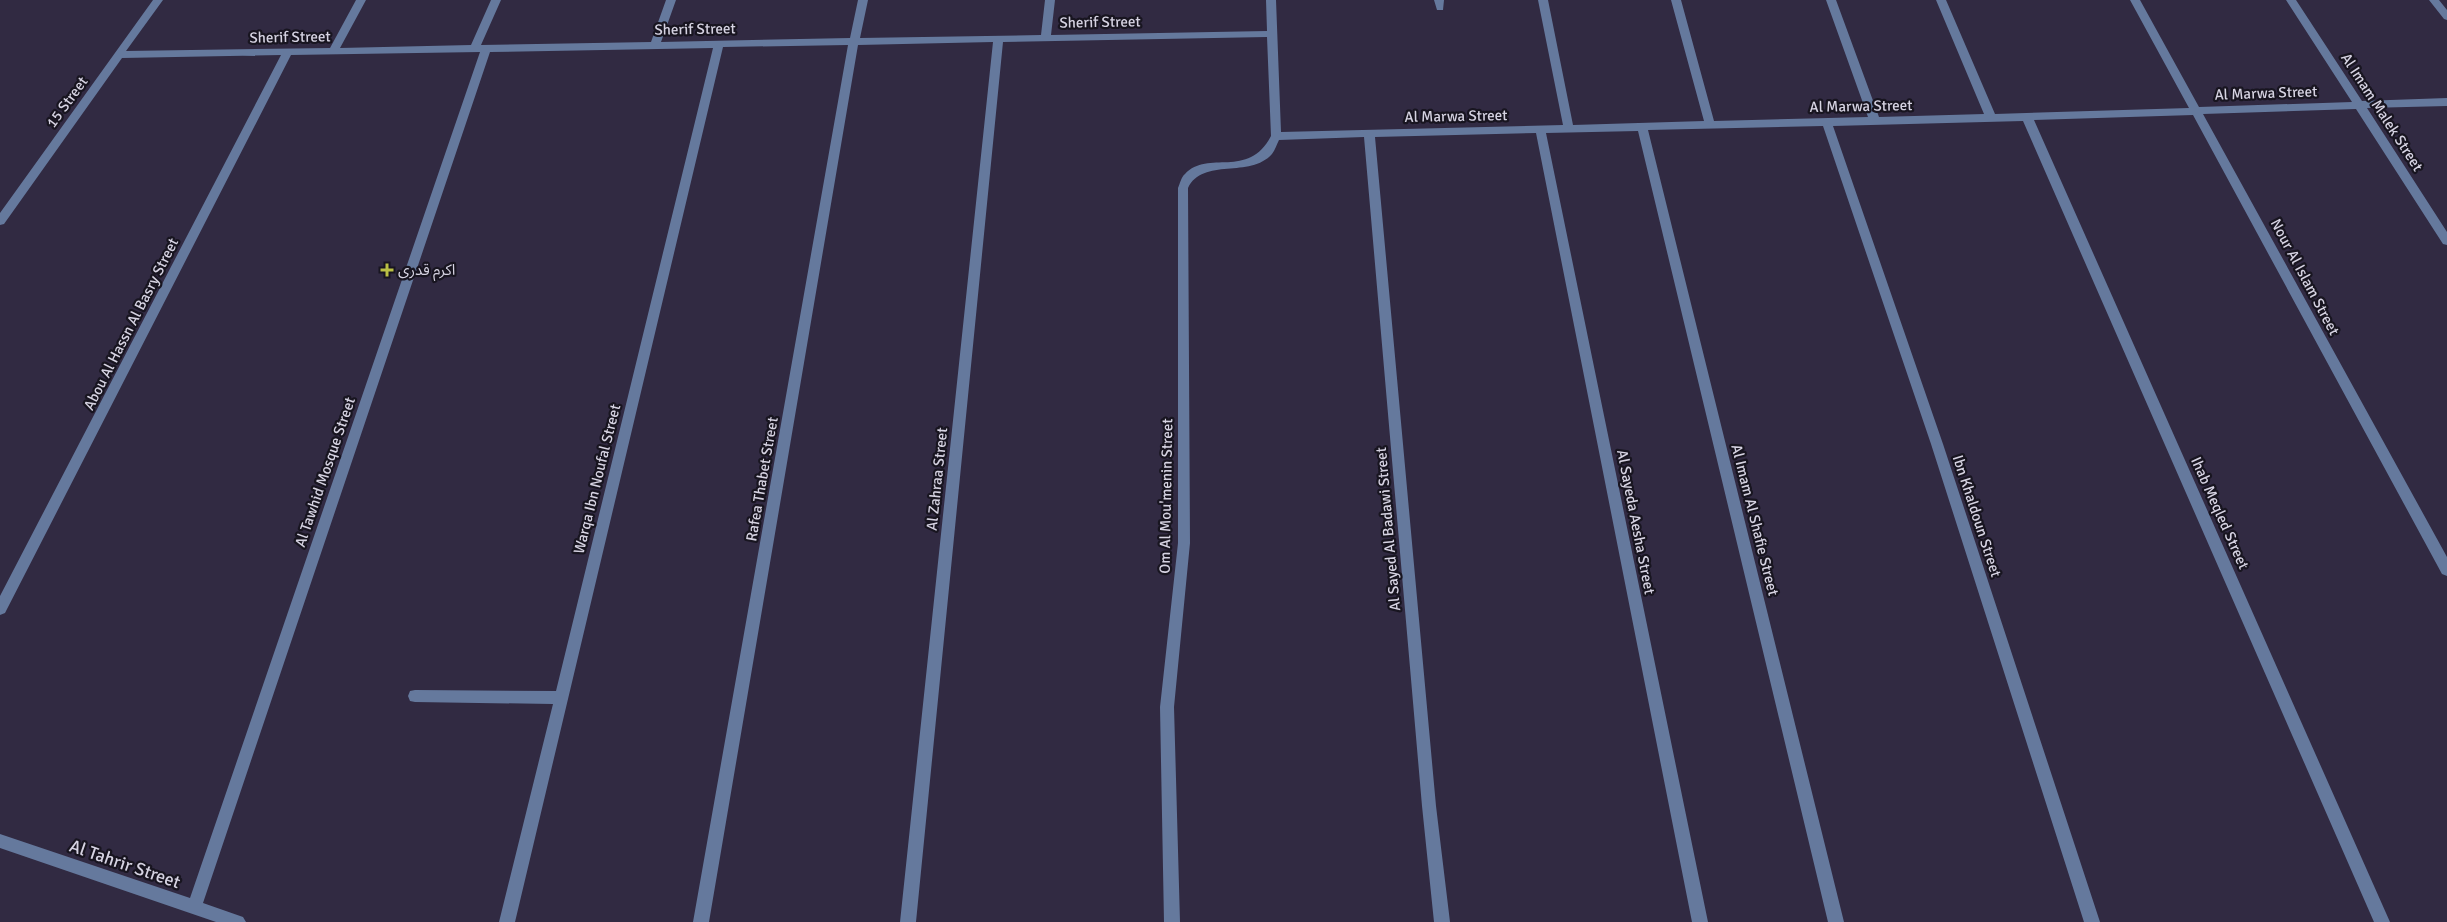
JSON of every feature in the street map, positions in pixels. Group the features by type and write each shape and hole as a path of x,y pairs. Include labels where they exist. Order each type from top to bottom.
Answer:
{"street":[{"name":"15 Street","path":"0,221 158,0"},
{"path":"333,51 360,0"},
{"name":"Al Tawhid Mosque Street","path":"194,907 496,0"},
{"path":"655,45 671,0"},
{"name":"Rafea Thabet Street","path":"701,922 854,41 863,0"},
{"path":"1046,38 1050,0"},
{"path":"1271,0 1276,136"},
{"path":"1543,0 1569,129"},
{"path":"1676,0 1710,125"},
{"path":"1831,0 1875,121"},
{"path":"1941,0 1991,118"},
{"name":"Nour Al Islam Street","path":"2135,0 2198,110 2447,570"},
{"name":"Al Imam Malek Street","path":"2291,0 2447,241"},
{"path":"2434,0 2447,17"},
{"name":"Sherif Street","path":"119,55 1271,34"},
{"name":"Al Zahraa Street","path":"908,922 998,39"},
{"name":"Warqa Ibn Noufal Street","path":"507,922 719,44"},
{"name":"Abou Al Hassn Al Basry Street","path":"0,609 288,52"},
{"name":"Al Marwa Street","path":"1276,136 2027,117 2447,102"},
{"name":"Ihab Meqled Street","path":"2027,117 2382,922"},
{"name":"Ibn Khaldoun Street","path":"1827,122 1937,444 2092,922"},
{"name":"Al Imam Al Shafie Street","path":"1642,126 1836,922"},
{"name":"Al Sayeda Aesha Street","path":"1540,129 1700,922"},
{"name":"Al Sayed Al Badawi Street","path":"1369,134 1429,806 1442,922"},
{"name":"Om Al Mou'menin Street","path":"1172,922 1167,707 1184,543 1183,188 1185,179 1193,172 1252,163 1265,156 1273,147 1276,136"},
{"path":"415,696 561,698"},
{"name":"Al Tahrir Street","path":"0,841 238,922"}],"place":[{"name":"اكرم قدرى","path":"387,270"}]}
